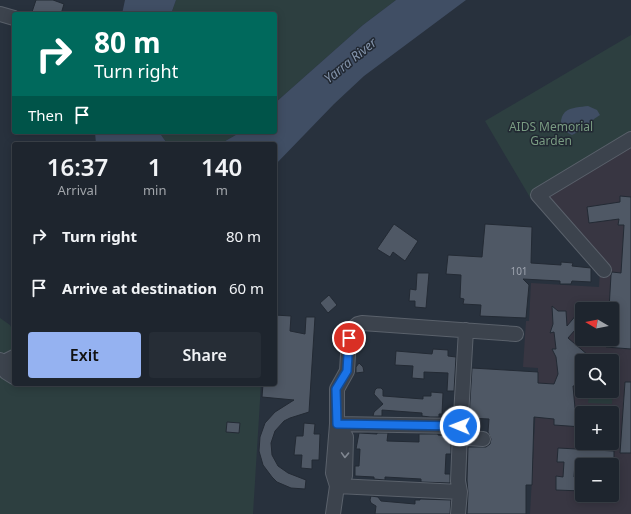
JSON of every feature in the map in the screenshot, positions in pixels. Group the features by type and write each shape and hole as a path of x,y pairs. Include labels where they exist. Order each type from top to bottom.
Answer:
{"street":[{"path":"0,14 12,17"},
{"path":"604,270 538,195 631,139"},
{"path":"333,514 337,486 345,476 346,437 337,424 336,389 347,371 349,338 352,329 358,324 362,323 516,334"},
{"path":"458,514 460,492 458,480 460,430 466,330"},
{"path":"5,360 6,372 12,375"},
{"path":"337,424 460,430 467,438 483,439"},
{"path":"337,486 460,492"}],"shaded area":[{"path":"631,138 631,514 530,514 538,368 523,367 526,321 529,321 531,283 599,287 600,269 531,199"}],"green space":[{"path":"176,0 396,0 363,25 277,101 277,12 172,12"},
{"name":"AIDS Memorial Garden","path":"631,35 631,138 531,199 485,121"},
{"path":"160,134 238,134 224,142 166,142"},
{"path":"0,318 10,325 12,329 12,386 261,386 253,514 0,514"},
{"path":"588,398 612,398 612,404 588,403"}],"water":[{"path":"125,0 176,0 172,12 122,12"},
{"name":"Yarra River","path":"396,0 466,0 364,76 334,104 277,163 277,142 224,142 238,134 277,134 277,101 363,25"},
{"path":"588,106 597,110 600,115 587,127 572,135 563,130 561,126 562,116 567,110"},
{"path":"95,134 160,134 166,142 96,142"}],"building":[{"path":"36,0 53,0 64,4 62,12 32,12"},
{"path":"620,196 631,197 631,349 606,347 619,346 619,302 609,302 612,272 621,273 624,225 618,225 619,219 589,223 587,207 620,202"},
{"path":"394,224 418,241 405,261 393,252 390,257 377,249"},
{"path":"485,224 532,227 531,263 561,265 561,262 573,263 572,266 591,268 591,282 572,281 571,284 560,284 560,281 523,279 529,285 526,318 480,316 481,305 463,304 464,299 460,298 461,275 446,274 448,255 482,257"},
{"path":"417,273 429,273 426,308 415,307 415,301 409,301 410,289 416,290"},
{"path":"329,295 337,305 328,313 320,303"},
{"path":"552,306 558,311 566,311 567,326 575,316 575,330 568,338 575,344 575,346 577,346 587,354 575,354 575,386 573,386 575,426 554,425 554,419 534,417 532,485 526,485 526,514 467,514 468,447 486,447 490,444 491,439 488,432 489,419 469,418 472,368 538,372 538,383 554,384 558,374 556,357 552,349 556,349 554,332 550,333 553,324"},
{"path":"277,315 291,316 290,331 305,334 306,317 315,317 309,412 284,421 275,431 271,443 272,455 278,466 288,473 306,480 305,489 291,488 277,482 263,465 259,451 260,437 265,423 275,412 294,400 262,397 263,386 277,386"},
{"path":"433,349 448,350 448,356 456,357 454,391 447,391 448,373 424,372 424,379 412,378 413,366 395,365 396,351 432,354"},
{"path":"359,363 363,367 364,372 356,373 356,367"},
{"path":"625,382 631,382 631,453 620,453"},
{"path":"377,388 381,388 383,390 383,396 423,399 423,396 431,396 431,392 443,393 442,414 439,414 439,417 430,417 422,416 422,413 382,410 382,416 373,416 374,412 383,404 374,394"},
{"path":"227,422 240,423 239,433 226,432"},
{"path":"304,423 315,424 314,434 320,434 319,460 312,460 312,469 301,468 302,455 294,455 296,436 303,436"},
{"path":"359,433 388,433 387,441 419,442 419,434 451,436 451,454 446,454 445,474 450,474 450,483 421,482 421,479 385,477 385,480 374,479 374,477 355,476 355,466 359,466 360,449 356,449"},
{"path":"558,448 614,451 614,458 575,458 575,491 556,490 556,476 563,477 564,462 557,462"},
{"path":"371,496 378,497 381,501 415,504 415,500 420,499 451,500 450,514 375,514 376,506 371,503"}],"route":[{"path":"349,338 347,371 336,389 337,424 460,426"}]}
